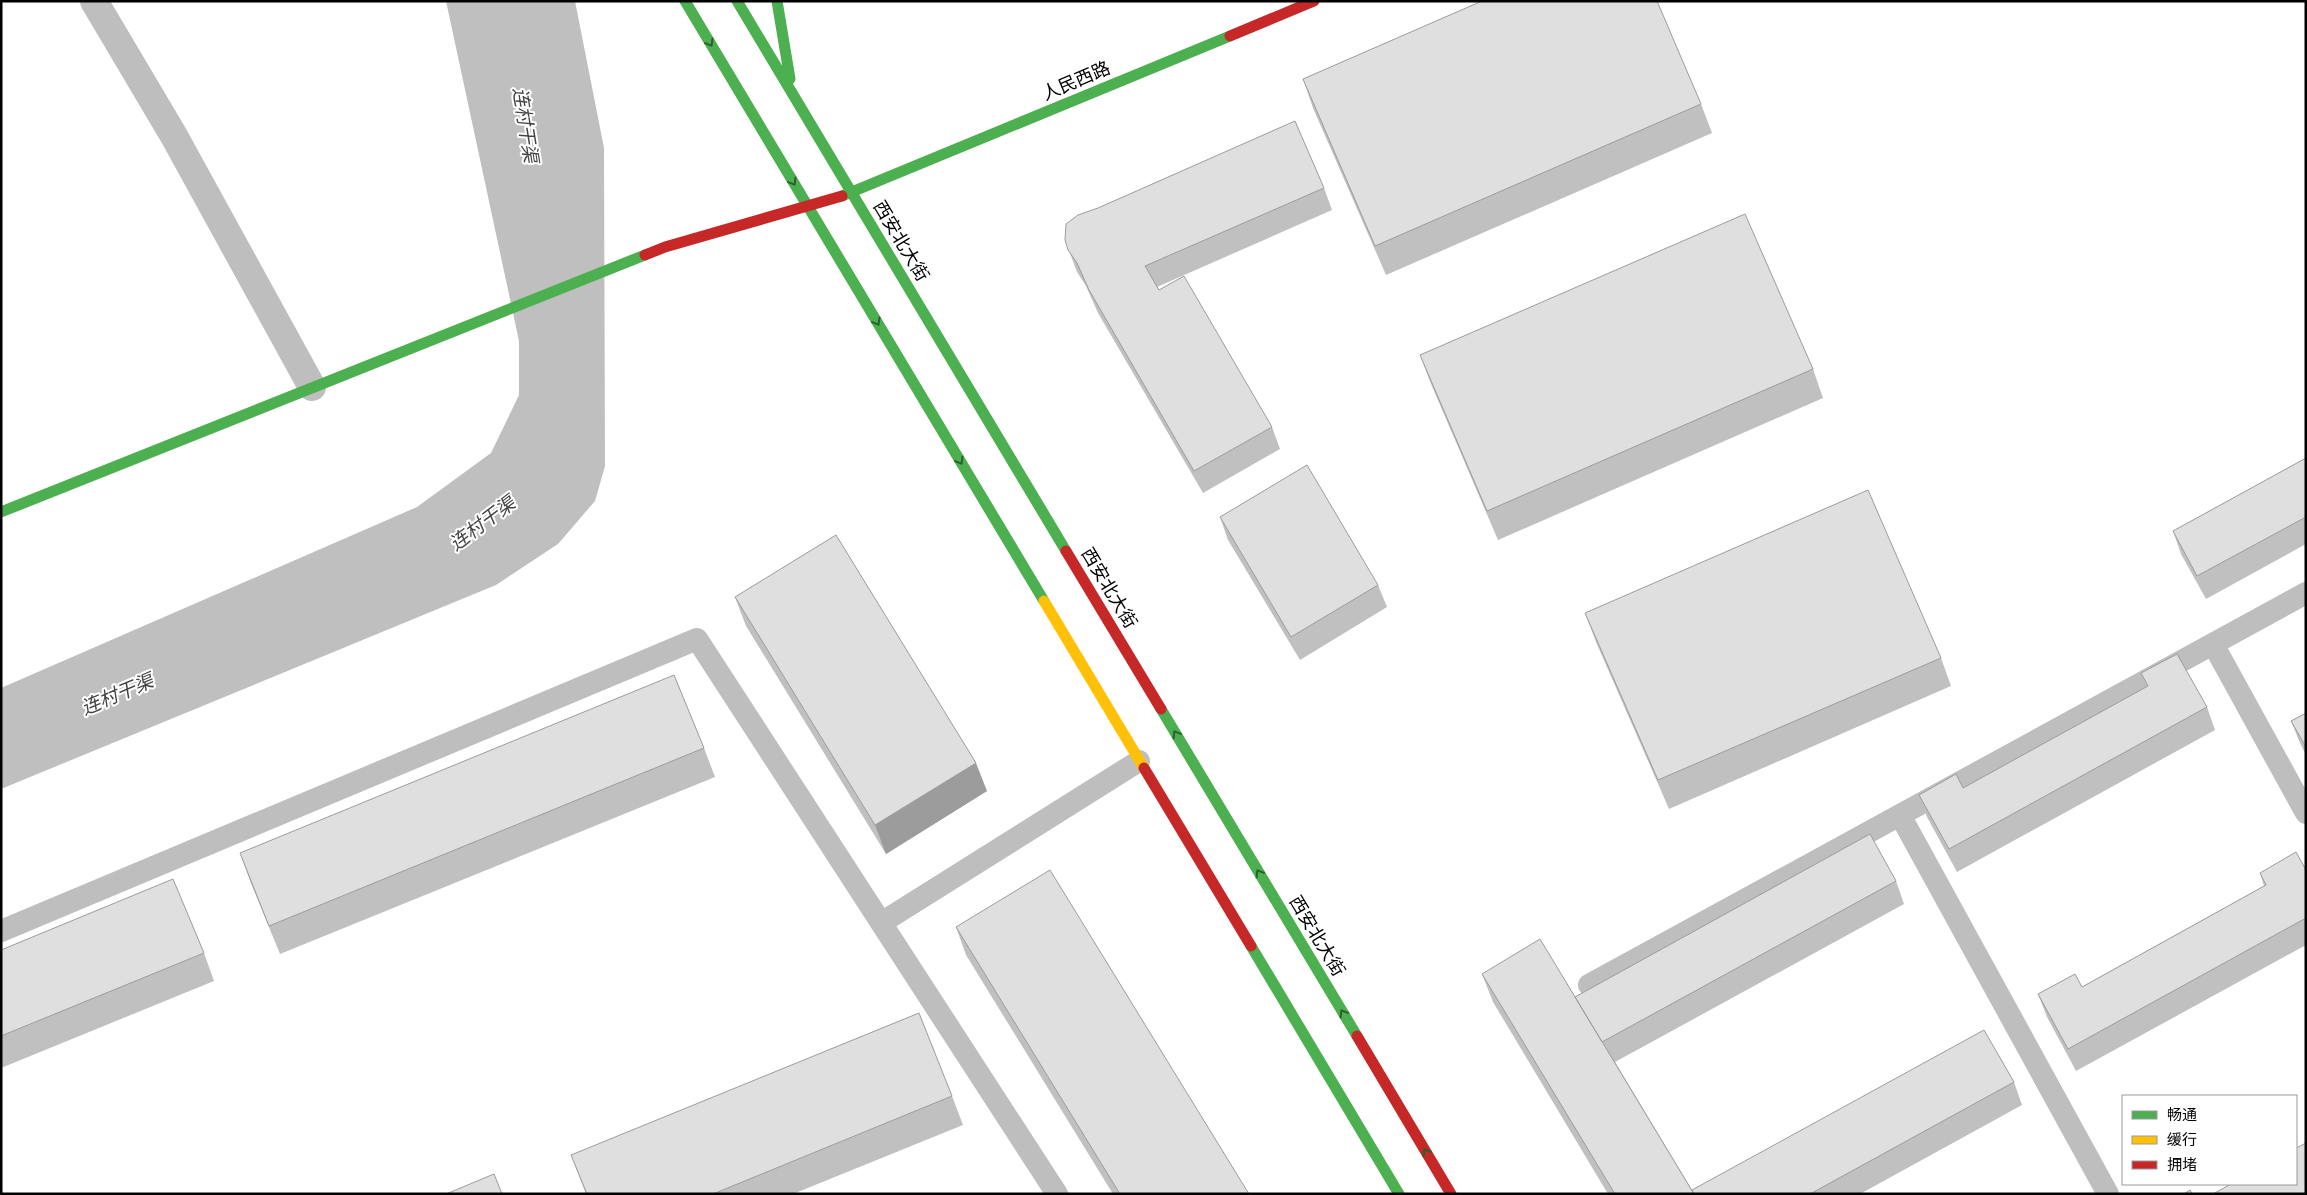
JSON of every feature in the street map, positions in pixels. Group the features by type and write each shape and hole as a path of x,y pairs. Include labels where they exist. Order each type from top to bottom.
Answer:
{"main road":[{"path":"685,1 1399,1194"},
{"name":"西安北大街","path":"737,1 1451,1194"},
{"path":"777,1 793,94"},
{"name":"人民西路","path":"1,512 485,317 665,247 852,193 1314,1"}],"street":[{"path":"94,1 174,136 312,387"}],"lane":[{"path":"1589,985 2306,593"},
{"path":"1,931 697,639 1057,1194"},
{"path":"2213,644 2306,813"},
{"path":"881,923 1139,761"},
{"path":"1900,815 2108,1194"}],"water":[{"name":"连村干渠","path":"446,1 575,1 604,148 605,466 595,501 558,544 496,585 1,789 1,688 417,507 491,453 519,395 519,341"}],"building":[{"path":"1482,1 1657,1 1701,104 1375,246 1303,79"},
{"path":"1295,121 1324,188 1145,266 1159,290 1184,276 1272,427 1194,471 1089,290 1077,263 1068,250 1065,240 1066,224 1078,215 1098,208"},
{"path":"1745,214 1813,369 1487,511 1420,355"},
{"path":"2306,458 2306,517 2197,576 2173,531"},
{"path":"1307,465 1378,585 1291,637 1220,517"},
{"path":"1868,490 1941,658 1658,780 1585,613"},
{"path":"836,535 976,763 875,825 735,597"},
{"path":"2177,654 2207,707 1949,849 1919,795 1956,774 1963,788 2148,686 2141,673"},
{"path":"674,675 704,748 269,926 240,853"},
{"path":"2306,713 2306,747 2291,721"},
{"path":"1870,834 1896,881 1602,1042 1575,997"},
{"path":"2296,852 2306,870 2306,918 2068,1049 2038,994 2075,974 2082,987 2266,885 2260,873"},
{"path":"1050,870 1249,1194 1120,1194 956,927"},
{"path":"173,879 204,953 1,1036 1,950"},
{"path":"1540,939 1694,1194 1615,1194 1482,974"},
{"path":"919,1013 952,1096 713,1194 587,1194 571,1155"},
{"path":"1984,1030 2014,1082 1810,1194 1694,1194 1692,1190"},
{"path":"2306,1143 2306,1194 2213,1194 2229,1185 2297,1185 2297,1148"},
{"path":"494,1174 502,1194 446,1194"},
{"path":"2190,1190 2192,1194 2184,1194"}],"traffic: fast":[{"path":"685,1 1044,601"},
{"path":"737,1 1066,551"},
{"path":"777,1 790,79"},
{"path":"842,196 1230,36"},
{"path":"1,512 645,255"},
{"path":"1161,709 1357,1036"},
{"path":"1251,946 1399,1194"}],"traffic: slow":[{"path":"1044,601 1144,768"}],"traffic: jam":[{"path":"1230,36 1314,1"},
{"path":"645,255 665,247 842,196"},
{"path":"1066,551 1161,709"},
{"path":"1144,768 1251,946"},
{"path":"1357,1036 1451,1194"}]}
